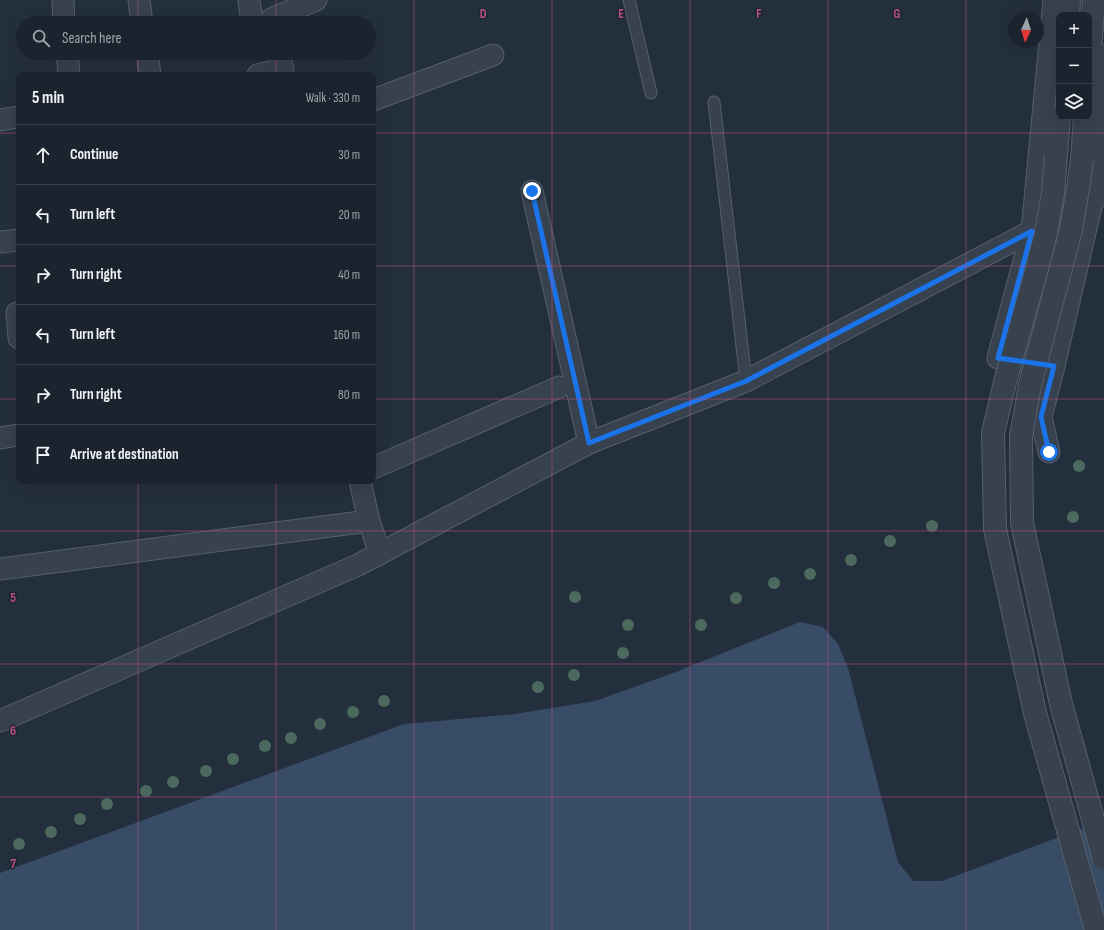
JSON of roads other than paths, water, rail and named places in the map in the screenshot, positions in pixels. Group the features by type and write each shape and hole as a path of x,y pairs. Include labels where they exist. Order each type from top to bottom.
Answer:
{"street":[{"path":"62,0 63,16"},
{"path":"139,0 141,16"},
{"path":"249,0 251,16"},
{"path":"278,16 316,0"},
{"path":"1054,0 1032,231 998,358 1054,366"},
{"path":"1068,12 1069,0"},
{"path":"1090,48 1094,0"},
{"path":"376,99 493,55"},
{"path":"1049,452 1041,417 1099,196 1104,55"},
{"path":"68,60 69,72"},
{"path":"148,60 150,72"},
{"path":"270,72 283,69 281,60"},
{"path":"0,120 16,117"},
{"path":"1060,120 1053,193 1046,233 1006,378 993,433 995,529 1035,713 1096,930"},
{"path":"1085,120 1082,159 1071,230 1030,385 1021,436 1022,523 1061,704 1104,859"},
{"path":"532,191 589,443"},
{"path":"0,721 358,565 589,443 746,381 1099,196"},
{"path":"0,242 16,240"},
{"path":"376,467 559,386"},
{"path":"0,438 16,435"},
{"path":"361,484 369,521 380,554"},
{"path":"0,569 369,521"}],"lane":[{"path":"629,0 651,93"},
{"path":"714,102 746,381"}],"water":[{"path":"800,622 823,627 838,644 848,668 898,862 913,881 942,881 1104,820 1104,930 0,930 0,873 404,724 515,714 595,701 668,675"}]}
